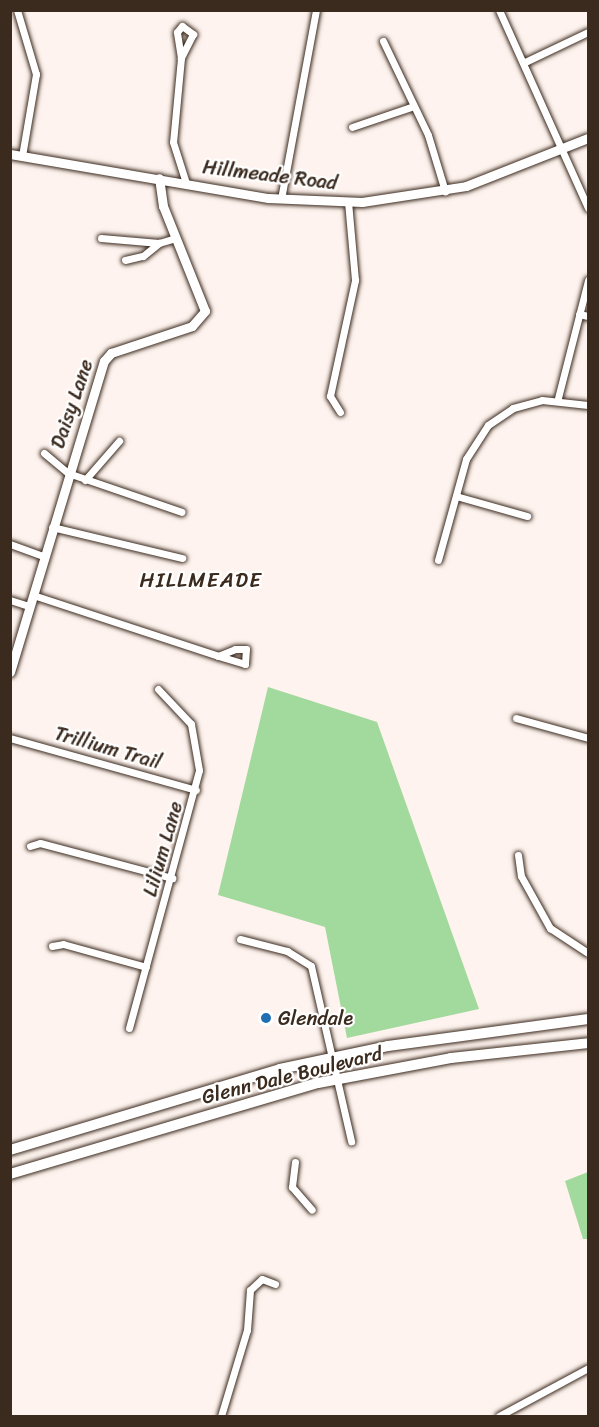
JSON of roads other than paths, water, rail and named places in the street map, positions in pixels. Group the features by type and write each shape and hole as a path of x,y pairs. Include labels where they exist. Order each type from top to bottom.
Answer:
{"main road":[{"name":"Glenn Dale Boulevard","path":"10,1150 331,1058 588,1019"},
{"name":"Glenn Dale Boulevard","path":"10,1174 338,1079 451,1058 588,1043"}],"street":[{"path":"17,10 36,74 22,156"},
{"path":"281,199 316,10"},
{"path":"499,10 566,149 588,208"},
{"path":"525,62 588,32"},
{"path":"383,41 414,106 445,191"},
{"path":"182,58 173,142 186,183"},
{"path":"352,127 414,106"},
{"name":"Hillmeade Road","path":"10,154 281,199 348,202 445,191 566,149 588,138"},
{"name":"Daisy Lane","path":"10,672 68,472 106,358 192,326 203,317 203,299 175,238 159,178"},
{"path":"340,412 330,396 355,280 348,202"},
{"path":"101,238 159,243"},
{"path":"125,260 143,256 159,243 175,238"},
{"path":"558,398 588,280"},
{"path":"579,314 588,316"},
{"path":"438,560 470,448 488,424 518,405 558,398 588,405"},
{"path":"85,480 119,441"},
{"path":"44,453 68,472 85,480 182,512"},
{"path":"456,496 527,516"},
{"path":"52,527 182,558"},
{"path":"10,544 44,556"},
{"path":"33,595 218,656"},
{"path":"10,600 29,606"},
{"name":"Lilium Lane","path":"129,1028 196,790 198,748 191,724 158,689"},
{"path":"516,718 588,738"},
{"name":"Trillium Trail","path":"10,738 196,790"},
{"path":"30,846 40,843 172,878"},
{"path":"518,855 521,876 550,928 588,953"},
{"path":"240,939 287,951 311,966 351,1141"},
{"path":"52,946 63,945 146,967"},
{"path":"295,1162 292,1186 312,1210"},
{"path":"221,1416 247,1330 250,1290 262,1279 275,1284"},
{"path":"499,1416 588,1368"}],"place":[{"name":"Glendale","path":"266,1018"}],"district":[{"name":"HILLMEADE","path":"201,580"}]}
